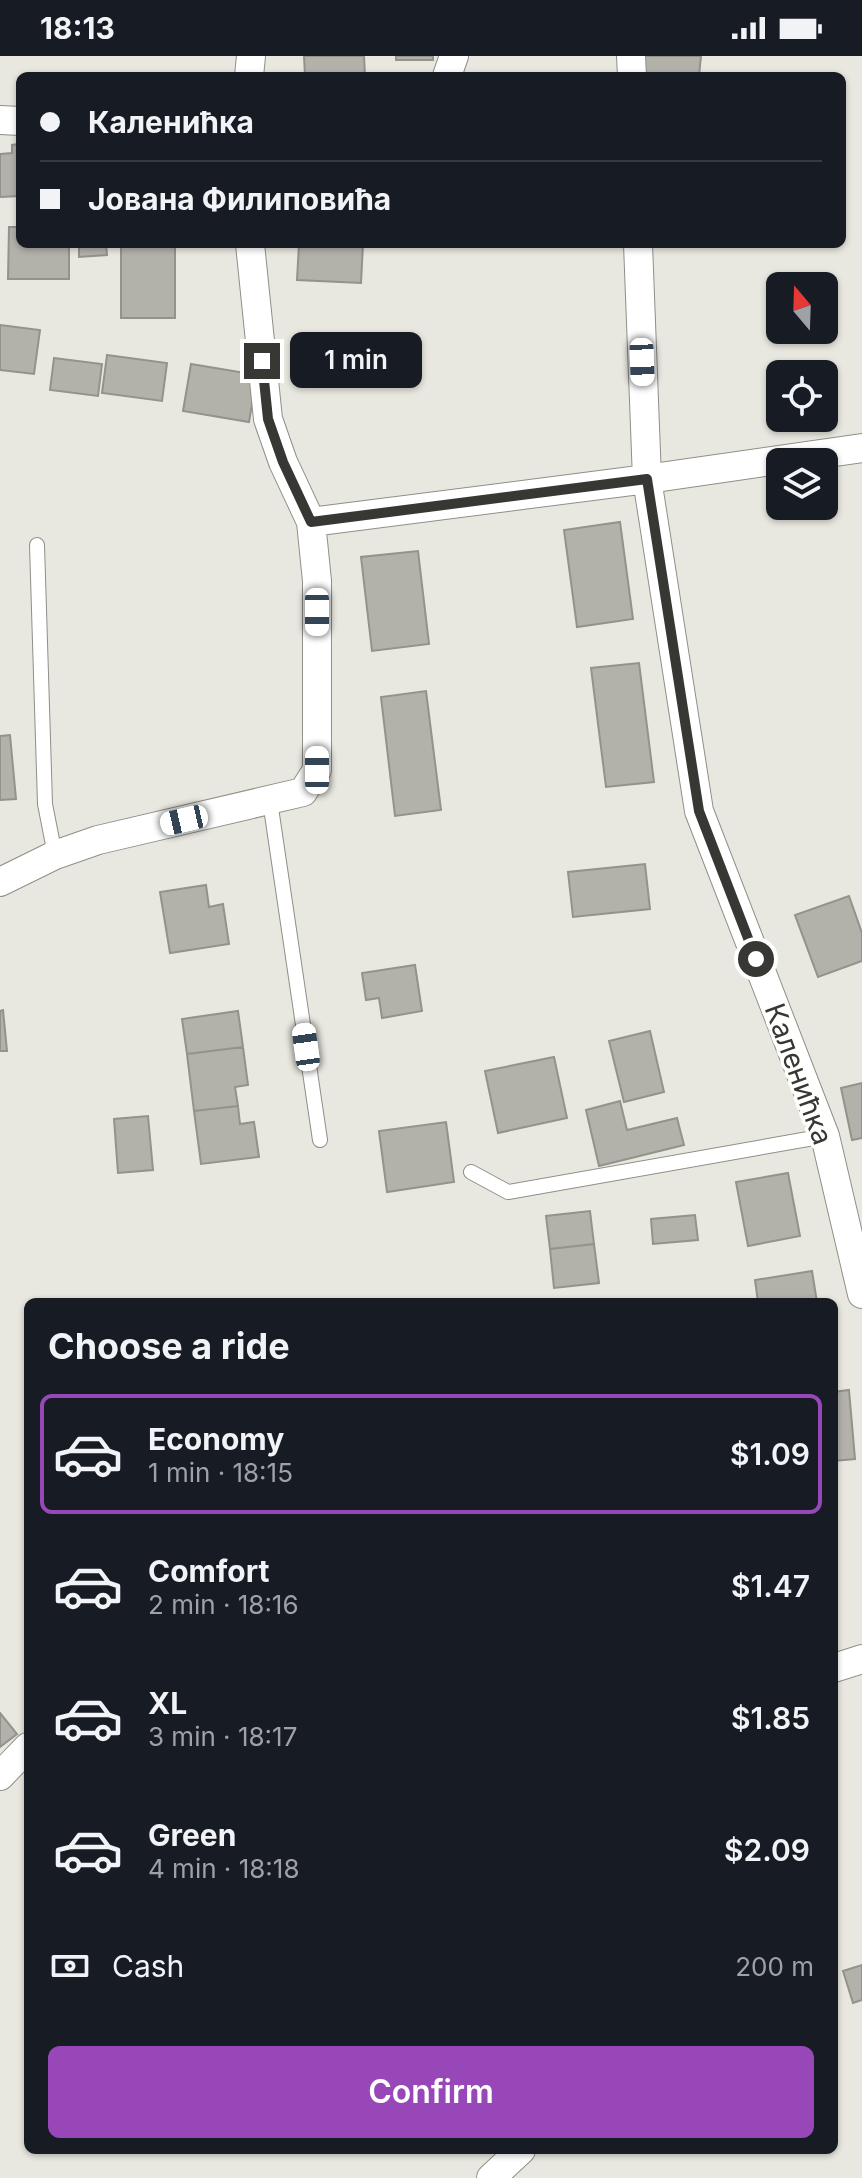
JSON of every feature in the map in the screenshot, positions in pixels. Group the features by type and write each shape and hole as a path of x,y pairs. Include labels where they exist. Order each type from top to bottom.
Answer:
{"street":[{"path":"0,882 55,855 98,840 303,792 317,770 317,581 311,522 283,462 268,419 250,248"},
{"name":"Каленићка","path":"638,248 647,479 699,811 825,1136 862,1294"},
{"path":"311,522 862,448"},
{"path":"838,1667 862,1659"},
{"path":"0,1776 24,1751"},
{"path":"491,2178 517,2154"}],"lane":[{"path":"37,545 45,804 55,855"},
{"path":"270,801 320,1140"},
{"path":"471,1172 508,1192 825,1136"}],"building":[{"path":"304,56 364,56 365,72 305,72"},
{"path":"396,56 433,56 433,60 396,60"},
{"path":"645,56 701,56 699,72 643,72"},
{"path":"16,144 16,196 0,197 0,154 12,153 12,145"},
{"path":"9,227 16,227 16,248 69,248 69,279 8,279"},
{"path":"79,248 106,248 107,255 79,257"},
{"path":"121,248 175,248 175,318 121,318"},
{"path":"299,248 363,248 361,283 297,280"},
{"path":"0,325 40,330 34,374 0,370"},
{"path":"107,355 167,363 162,401 102,393"},
{"path":"54,358 102,364 98,396 50,390"},
{"path":"191,364 257,375 249,422 183,411"},
{"path":"620,522 633,619 577,627 564,530"},
{"path":"418,551 429,644 372,651 361,557"},
{"path":"639,663 654,782 606,787 591,668"},
{"path":"426,691 441,810 395,816 381,697"},
{"path":"10,735 16,799 0,800 0,736"},
{"path":"645,864 650,909 573,917 568,872"},
{"path":"206,885 209,907 223,904 229,944 170,953 160,892"},
{"path":"849,896 862,933 862,961 818,977 795,915"},
{"path":"415,965 422,1011 382,1018 379,998 366,1000 362,973"},
{"path":"3,1010 7,1051 0,1051 0,1011"},
{"path":"238,1011 243,1047 187,1054 182,1019"},
{"path":"650,1031 664,1092 624,1102 609,1041"},
{"path":"243,1047 248,1085 235,1087 238,1106 194,1111 187,1054"},
{"path":"554,1057 567,1118 498,1133 485,1071"},
{"path":"862,1083 862,1138 852,1140 841,1088"},
{"path":"620,1101 627,1130 677,1118 684,1145 599,1166 586,1110"},
{"path":"238,1106 240,1124 254,1122 259,1157 201,1164 194,1111"},
{"path":"148,1116 153,1170 118,1173 114,1119"},
{"path":"446,1122 454,1182 387,1192 379,1131"},
{"path":"788,1173 800,1236 748,1246 736,1182"},
{"path":"590,1211 594,1244 550,1249 546,1216"},
{"path":"695,1215 698,1240 653,1244 651,1219"},
{"path":"594,1244 599,1283 554,1288 550,1249"},
{"path":"812,1271 816,1298 757,1298 755,1280"},
{"path":"849,1390 855,1459 838,1461 838,1391"},
{"path":"0,1713 17,1734 0,1747"},
{"path":"862,1965 862,2000 853,2003 843,1971"}],"route":[{"path":"262,361 268,419 283,462 311,522 647,479 699,811 756,959"}]}
